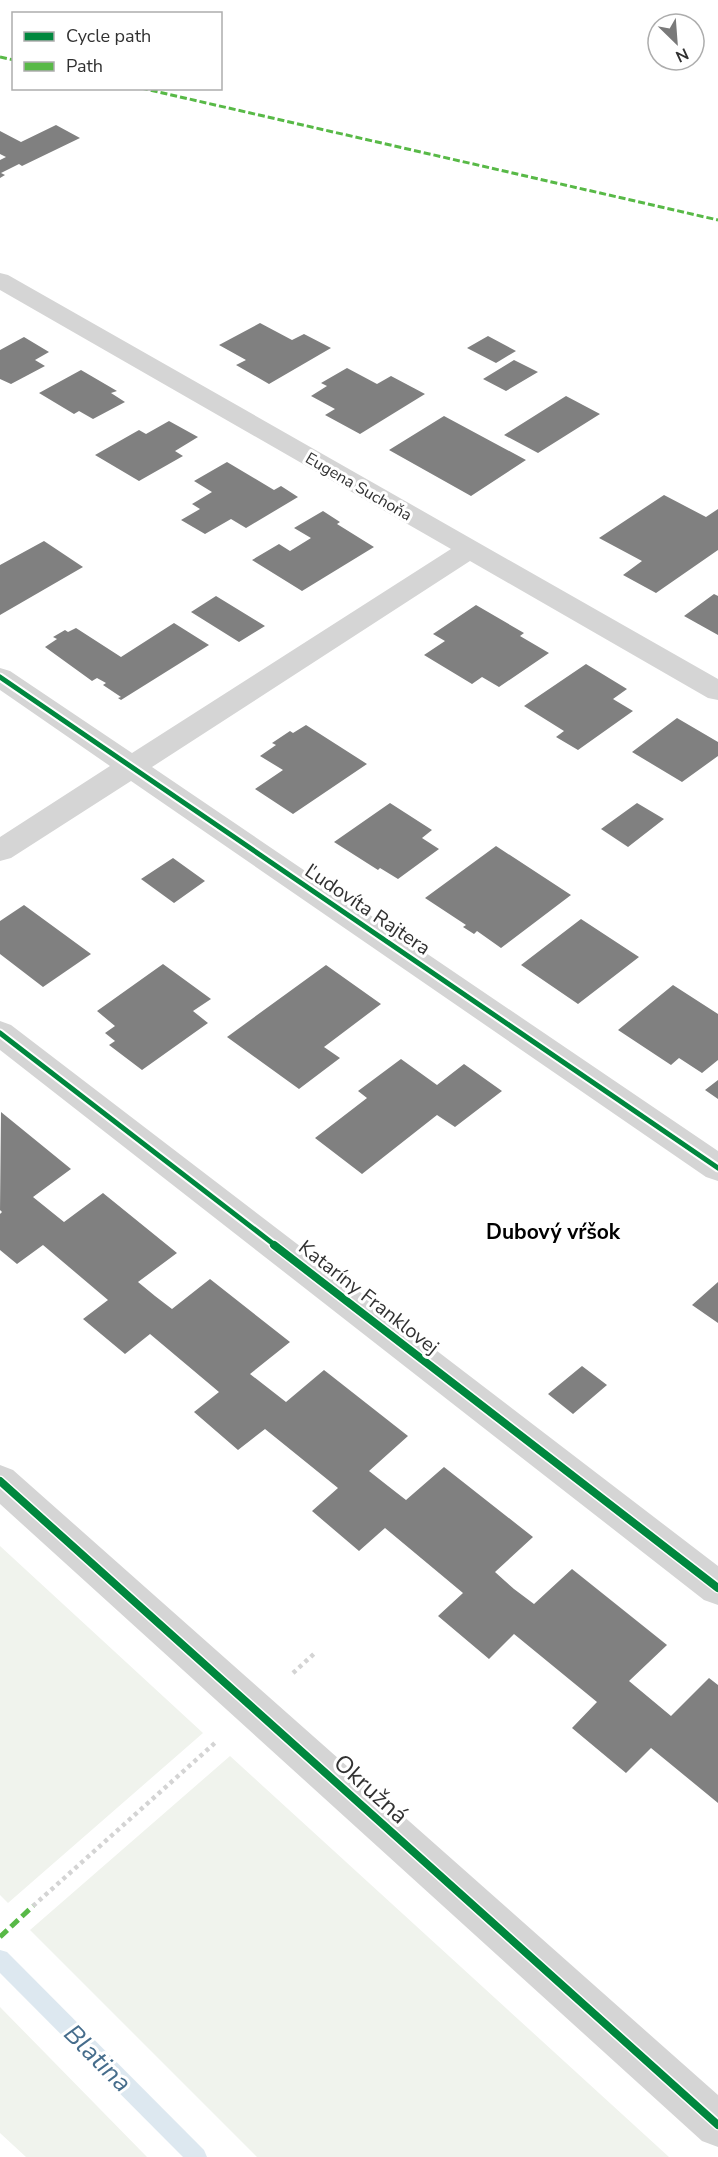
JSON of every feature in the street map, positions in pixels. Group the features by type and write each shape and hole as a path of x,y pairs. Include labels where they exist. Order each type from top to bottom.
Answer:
{"street":[{"name":"Eugena Suchoňa","path":"0,280 718,691"},
{"path":"0,851 470,549"},
{"name":"Ľudovíta Rajtera","path":"0,677 718,1168"},
{"name":"Kataríny Franklovej","path":"0,1033 718,1588"},
{"name":"Okružná","path":"0,1481 718,2125"}],"path":[{"path":"293,1673 316,1652"},
{"path":"33,1906 216,1742"}],"shaded area":[{"path":"0,1546 203,1733 8,1903 0,1895"},
{"path":"230,1756 669,2157 257,2157 30,1930"},
{"path":"0,2007 147,2157 26,2157 0,2133"}],"building":[{"path":"56,125 80,138 22,166 19,164 1,173 5,175 0,178 0,160 6,157 0,154 0,131 21,142"},
{"path":"260,323 292,340 304,334 331,348 269,384 236,365 246,360 219,345"},
{"path":"488,336 516,351 496,363 467,348"},
{"path":"24,337 49,352 35,360 45,366 11,384 0,379 0,350"},
{"path":"514,360 538,372 506,391 483,379"},
{"path":"347,368 377,384 391,376 425,394 360,434 325,415 335,409 311,396 327,386 321,383"},
{"path":"81,370 117,391 111,393 125,402 93,419 79,411 74,414 39,393"},
{"path":"566,396 600,414 538,453 504,435"},
{"path":"444,416 526,460 471,496 389,450"},
{"path":"169,421 198,437 175,451 183,456 139,481 95,455 139,430 146,434"},
{"path":"227,462 274,490 281,486 298,497 246,528 231,519 205,534 181,520 200,509 192,504 212,492 194,481"},
{"path":"664,495 706,517 718,509 718,550 656,593 623,575 642,561 599,538"},
{"path":"323,511 340,522 337,524 374,547 302,591 252,560 279,544 290,551 311,538 294,528"},
{"path":"44,541 83,567 0,615 0,565"},
{"path":"714,594 718,596 718,635 684,616"},
{"path":"216,596 265,626 239,642 191,612"},
{"path":"476,605 524,633 520,636 549,653 499,687 482,677 472,684 424,655 445,641 433,634"},
{"path":"174,623 209,645 121,700 118,698 121,697 103,685 106,683 97,678 92,681 45,647 57,639 53,637 65,630 68,632 76,628 121,657"},
{"path":"586,664 627,689 613,699 633,711 578,750 556,737 564,731 524,706"},
{"path":"677,718 718,742 718,756 682,782 632,752"},
{"path":"306,725 367,764 293,814 255,789 283,770 260,756 276,745 272,743 290,731 293,733"},
{"path":"390,803 432,830 422,838 439,849 398,879 380,868 378,870 334,842"},
{"path":"637,803 664,819 628,847 601,829"},
{"path":"496,846 571,895 501,948 477,931 474,934 463,927 466,925 425,898"},
{"path":"173,858 205,881 174,903 141,879"},
{"path":"24,905 91,954 43,987 0,954 0,921"},
{"path":"581,919 639,957 578,1004 521,965"},
{"path":"163,964 211,999 193,1011 208,1023 142,1070 109,1045 115,1041 105,1033 115,1026 97,1011"},
{"path":"326,965 381,1004 324,1047 340,1058 299,1089 227,1037"},
{"path":"673,985 718,1014 718,1060 702,1073 679,1058 671,1065 618,1030"},
{"path":"401,1059 437,1085 464,1064 502,1091 455,1127 437,1115 362,1174 315,1138 367,1098 358,1091"},
{"path":"718,1080 718,1099 705,1090"},
{"path":"1,1112 71,1169 33,1197 64,1222 103,1193 177,1253 138,1282 155,1296 172,1309 210,1279 290,1342 250,1374 286,1402 324,1370 408,1436 369,1471 406,1500 444,1467 533,1537 495,1572 514,1589 534,1604 572,1569 667,1645 629,1681 671,1716 709,1678 718,1685 718,1803 651,1748 626,1773 572,1728 597,1702 514,1634 489,1659 438,1616 463,1593 385,1528 359,1551 312,1511 338,1488 265,1429 238,1450 194,1412 219,1392 150,1334 125,1354 83,1319 108,1300 43,1245 17,1264 0,1250"},
{"path":"718,1282 718,1323 692,1305"},
{"path":"582,1366 607,1385 573,1414 548,1394"}],"waterway":[{"name":"Blatina","path":"0,1959 197,2157"}],"marked path":[{"path":"0,57 12,60"},
{"path":"150,90 718,220"},
{"path":"0,1937 33,1906"}],"cycle path":[{"path":"0,677 718,1168"},
{"path":"0,1033 718,1588"},
{"path":"0,1481 718,2125"}],"district":[{"name":"Dubový vŕšok","path":"553,1232"}]}
